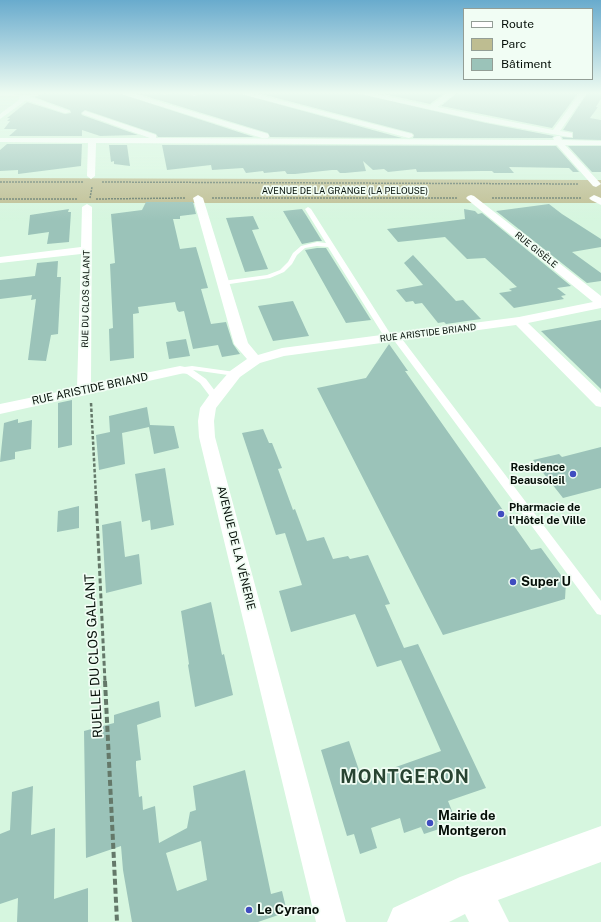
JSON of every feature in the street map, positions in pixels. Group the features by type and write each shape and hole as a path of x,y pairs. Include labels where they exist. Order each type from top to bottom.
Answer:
{"main road":[{"path":"407,922 481,906 601,844"}],"street":[{"path":"150,135 167,141"},
{"path":"260,135 283,142"},
{"path":"408,135 435,142"},
{"path":"556,135 559,143 596,184"},
{"path":"572,135 601,140"},
{"path":"0,140 601,143"},
{"path":"91,178 92,140"},
{"path":"198,198 241,344 255,360"},
{"name":"RUE GISÈLE","path":"471,198 601,303"},
{"name":"RUE DU CLOS GALANT","path":"84,390 88,205"},
{"path":"0,260 87,250"},
{"name":"RUE ARISTIDE BRIAND","path":"255,360 282,352 519,321 601,303"},
{"path":"519,321 601,402"},
{"name":"AVENUE DE LA VÉNERIE","path":"255,360 235,374 215,397 208,408 206,421 207,437 331,922"},
{"name":"RUE ARISTIDE BRIAND","path":"0,409 180,370"}],"lane":[{"path":"308,209 330,245 392,337 601,610"},
{"path":"223,283 268,277 282,271 290,263 295,254 304,247 317,244 330,245"},
{"name":"RUE ARISTIDE BRIAND","path":"180,370 192,368 235,374"},
{"path":"180,370 190,372 203,381 215,397"}],"path":[{"name":"AVENUE DE LA GRANGE (LA PELOUSE)","path":"0,182 91,178 596,184"},
{"path":"88,205 91,178"},
{"name":"AVENUE DE LA GRANGE (LA PELOUSE)","path":"0,199 88,205 198,198 471,198 598,200"},
{"name":"RUELLE DU CLOS GALANT","path":"84,390 90,401 117,922"}],"green space":[{"path":"0,178 601,180 601,203 0,203"}],"building":[{"path":"10,135 82,135 82,136 9,136"},
{"path":"97,135 137,135 100,136"},
{"path":"157,135 248,135 254,137 158,137"},
{"path":"269,135 391,135 402,138 270,137"},
{"path":"414,135 554,136 552,138 413,138"},
{"path":"573,135 601,135 601,140 563,139 562,137 573,138"},
{"path":"7,144 82,144 81,166 18,174 18,170 0,171 0,150"},
{"path":"109,145 127,145 130,166 114,164 114,161 111,162"},
{"path":"162,145 556,146 579,172 573,172 569,168 509,167 514,173 494,173 492,171 417,172 416,169 388,172 384,169 373,170 363,161 366,171 345,173 332,170 295,174 287,174 285,171 246,173 243,168 212,170 211,165 167,170"},
{"path":"568,146 601,146 601,172 592,172"},
{"path":"146,202 193,202 196,214 180,216 180,219 173,219 180,249 196,247 208,288 201,289 211,324 226,322 233,344 240,354 222,357 218,345 193,349 184,311 179,312 177,310 175,302 138,307 139,313 133,314 134,358 110,361 109,329 113,328 110,264 115,263 111,214 142,210"},
{"path":"549,204 601,239 601,247 572,252 601,273 601,281 587,283 496,211"},
{"path":"69,209 68,212 71,212 69,242 47,244 49,232 28,235 30,215"},
{"path":"302,209 322,241 302,244 283,211"},
{"path":"464,209 475,211 478,214 482,213 571,286 557,288 566,295 561,296 564,299 514,308 499,293 512,291 509,289 517,287 485,258 467,259 445,237 398,242 387,229 465,219"},
{"path":"253,216 259,229 252,230 268,269 245,272 226,218"},
{"path":"326,248 371,320 346,323 305,250"},
{"path":"413,255 456,301 463,300 481,319 446,324 444,322 438,323 422,303 415,304 413,301 406,302 396,290 423,285 404,263"},
{"path":"58,261 57,277 61,277 58,334 51,335 46,361 28,360 36,299 31,300 32,295 0,299 0,280 35,276 37,263"},
{"path":"293,301 309,336 273,341 258,306"},
{"path":"601,320 601,389 541,331"},
{"path":"186,339 190,356 169,359 166,342"},
{"path":"389,344 408,371 405,371 531,550 541,548 566,582 565,599 443,635 317,388 366,378"},
{"path":"72,400 72,445 58,448 58,403"},
{"path":"147,407 150,425 174,426 179,448 154,454 149,427 122,433 125,464 99,470 96,435 110,432 109,416"},
{"path":"18,419 18,423 32,420 31,449 15,452 15,459 0,462 4,423"},
{"path":"263,429 269,443 272,443 282,468 278,469 293,510 295,509 307,541 324,537 333,559 348,556 350,559 368,555 390,604 385,605 404,648 418,644 486,788 448,801 454,816 437,822 439,829 424,834 421,827 404,833 400,818 371,828 377,848 360,854 354,834 347,836 321,750 349,741 362,779 441,751 401,660 377,667 355,614 291,632 279,591 302,585 285,533 276,535 242,433"},
{"name":"Residence Beausoleil","path":"601,447 601,488 563,498 533,460 559,454 562,457"},
{"path":"165,468 174,525 151,530 150,520 142,522 135,474"},
{"path":"79,506 79,528 57,532 58,511"},
{"path":"121,521 125,557 139,554 142,584 106,593 102,525"},
{"path":"211,602 222,655 224,654 233,695 195,707 181,611"},
{"path":"159,701 161,717 137,725 141,760 136,761 136,766 139,797 142,796 143,810 155,806 159,843 187,828 190,812 196,810 193,786 245,770 271,894 282,891 287,912 258,922 132,922 123,870 121,846 86,858 84,731 114,723 114,715","holes":["201,841 207,880 177,891 166,853"]},
{"path":"33,786 31,835 55,828 54,899 88,888 88,922 17,922 18,898 0,904 0,834 10,830 12,792"}],"place":[{"name":"Residence Beausoleil","path":"573,474"},
{"name":"Pharmacie de l'Hôtel de Ville","path":"501,514"},
{"name":"Super U","path":"513,582"},
{"name":"Mairie de Montgeron","path":"430,823"},
{"name":"Le Cyrano","path":"249,910"}],"district":[{"name":"MONTGERON","path":"405,777"}]}
